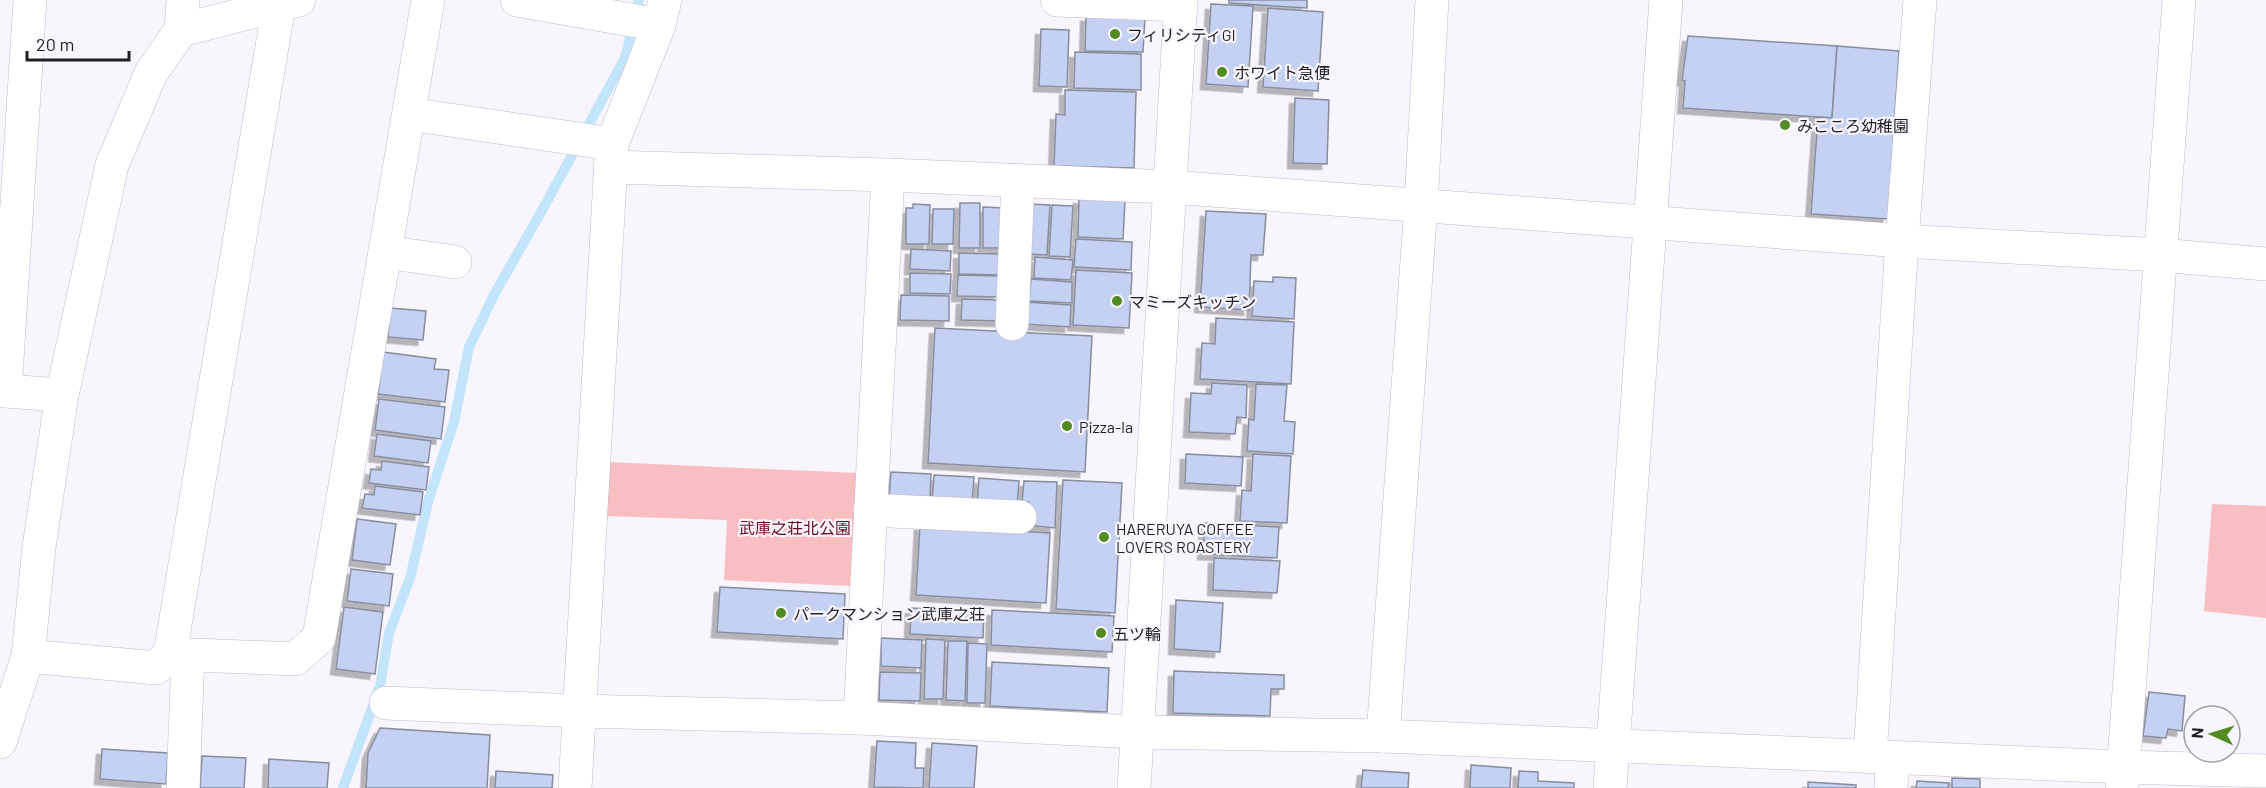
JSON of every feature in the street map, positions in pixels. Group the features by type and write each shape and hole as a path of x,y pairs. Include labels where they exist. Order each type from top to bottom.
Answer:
{"street":[{"path":"30,0 5,391 62,395"},
{"path":"28,656 156,669 179,655 295,659 319,638 428,0"},
{"path":"517,0 649,17 598,148 575,788"},
{"path":"1057,0 1181,2 1134,788"},
{"path":"1383,736 1421,205 1432,0"},
{"path":"1610,788 1666,0"},
{"path":"1884,768 1902,241 1920,0"},
{"path":"2122,778 2179,0"},
{"path":"0,742 28,656 39,547 62,395 112,165 151,73 182,15 290,3 179,655 183,788"},
{"path":"409,114 598,148 888,175 1170,187 1650,224 2160,255 2266,264"},
{"path":"860,718 888,175"},
{"path":"1012,324 1018,180"},
{"path":"386,252 455,262"},
{"path":"870,510 1020,517"},
{"path":"386,703 579,711 860,718 1137,732 1383,736 1613,746 1884,768 2122,778 2266,771"}],"green space":[{"name":"武庫之荘北公園","path":"608,462 857,473 850,586 724,580 727,520 605,516"},
{"path":"2212,504 2266,506 2266,618 2204,611"}],"building":[{"path":"1229,0 1307,0 1307,8 1229,3"},
{"path":"1211,4 1253,6 1248,87 1206,84"},
{"path":"1268,8 1323,12 1318,91 1263,87"},
{"name":"フィリシティGI","path":"1086,16 1145,18 1143,52 1085,51"},
{"path":"1041,29 1069,30 1067,87 1039,86"},
{"path":"1688,36 1837,46 1832,118 1683,108 1685,81 1682,80"},
{"path":"1837,46 1899,51 1888,219 1811,214 1818,117 1832,118"},
{"path":"1075,52 1141,54 1141,90 1074,88"},
{"path":"1065,90 1136,92 1134,168 1054,166 1056,114 1065,115"},
{"path":"1295,98 1329,100 1327,164 1293,163"},
{"path":"1079,198 1125,201 1123,239 1078,237"},
{"path":"960,203 980,203 980,248 959,248"},
{"path":"913,204 930,205 929,244 906,244 906,208 913,208"},
{"path":"1028,204 1050,205 1047,255 1025,254"},
{"path":"1052,205 1073,206 1070,257 1049,256"},
{"path":"983,207 1004,208 1003,248 983,248"},
{"path":"933,209 954,209 953,244 932,244"},
{"path":"1206,211 1266,214 1263,255 1251,255 1249,310 1200,307"},
{"path":"1076,239 1132,242 1131,270 1074,267"},
{"path":"911,249 951,251 950,271 910,269"},
{"path":"959,253 1000,254 999,275 959,274"},
{"path":"1035,257 1073,260 1071,280 1034,278"},
{"path":"1076,270 1132,273 1129,328 1073,325"},
{"path":"910,273 951,274 950,294 910,293"},
{"path":"958,275 999,276 998,297 957,296"},
{"path":"1273,277 1296,278 1294,319 1252,316 1254,281 1273,282"},
{"path":"1031,279 1072,282 1072,303 1029,301"},
{"path":"901,295 949,296 949,321 900,320"},
{"path":"962,299 1002,300 1001,321 961,320"},
{"path":"1025,302 1071,305 1070,327 1024,324"},
{"path":"390,308 426,311 423,340 388,337"},
{"path":"1216,318 1294,322 1291,384 1200,379 1202,343 1215,344"},
{"path":"935,328 1092,336 1085,472 928,463"},
{"path":"383,352 436,359 434,369 449,370 445,402 378,394"},
{"path":"1212,383 1247,385 1246,418 1237,417 1235,434 1189,432 1191,393 1211,394"},
{"path":"1256,384 1287,385 1284,421 1295,422 1293,454 1247,451 1249,419 1254,420"},
{"path":"379,399 445,407 441,439 375,430"},
{"path":"377,434 431,441 428,463 374,456"},
{"path":"1186,454 1243,457 1241,486 1185,483"},
{"path":"1253,454 1291,456 1287,523 1240,521 1242,490 1251,491"},
{"path":"382,461 429,467 426,490 369,483 371,469 381,470"},
{"path":"891,472 931,474 930,501 889,498"},
{"path":"934,475 974,477 972,504 932,501"},
{"path":"979,478 1019,481 1017,507 977,504"},
{"path":"1063,480 1122,483 1115,613 1056,609"},
{"path":"1024,481 1057,482 1055,528 1027,525 1029,502 1022,502"},
{"path":"375,486 423,492 420,515 362,508 365,494 374,495"},
{"path":"357,519 396,524 390,565 352,560"},
{"path":"1205,523 1279,527 1277,558 1203,554"},
{"path":"920,525 1050,533 1046,603 916,595"},
{"path":"1214,558 1280,561 1277,593 1213,590"},
{"path":"351,569 393,574 389,606 347,601"},
{"name":"パークマンション武庫之荘","path":"720,587 845,594 843,639 717,632"},
{"path":"1176,600 1223,603 1220,652 1174,649"},
{"path":"344,607 383,612 375,674 336,669"},
{"path":"911,608 984,612 983,638 910,634"},
{"path":"992,610 1114,616 1112,652 991,645"},
{"path":"881,638 922,640 921,668 881,666"},
{"path":"926,639 945,640 943,699 924,699"},
{"path":"948,641 967,641 965,701 946,700"},
{"path":"968,643 987,644 985,703 967,703"},
{"path":"992,662 1109,668 1107,712 990,706"},
{"path":"1174,671 1284,675 1284,689 1271,689 1270,716 1173,713"},
{"path":"880,672 921,673 920,701 879,700"},
{"path":"2149,692 2185,696 2184,704 2182,704 2182,731 2168,729 2166,738 2143,736"},
{"path":"380,728 490,735 487,788 366,788 368,753"},
{"path":"877,741 916,743 915,768 924,768 923,788 874,787"},
{"path":"932,743 977,746 974,788 929,788"},
{"path":"102,749 168,753 166,784 100,779"},
{"path":"202,756 246,758 244,788 200,788"},
{"path":"269,759 329,763 327,788 268,788"},
{"path":"1471,765 1511,768 1510,788 1470,788"},
{"path":"1363,770 1409,773 1408,788 1361,788"},
{"path":"496,771 553,775 552,788 495,788"},
{"path":"1519,771 1538,772 1538,781 1574,783 1574,788 1518,788"},
{"path":"1952,778 1980,779 1980,788 1952,788"},
{"path":"1917,781 1949,783 1948,788 1916,788"},
{"path":"1808,782 1856,785 1856,788 1808,788"}],"waterway":[{"path":"343,788 380,686 389,633 410,578 428,502 454,422 469,347 495,293 625,58 639,0"}],"place":[{"name":"フィリシティGI","path":"1115,34"},
{"name":"ホワイト急便","path":"1222,72"},
{"name":"みこころ幼稚園","path":"1785,125"},
{"name":"マミーズキッチン","path":"1117,301"},
{"name":"Pizza-la","path":"1067,426"},
{"name":"HARERUYA COFFEE LOVERS ROASTERY","path":"1104,537"},
{"name":"パークマンション武庫之荘","path":"781,613"},
{"name":"五ツ輪","path":"1101,633"}]}
